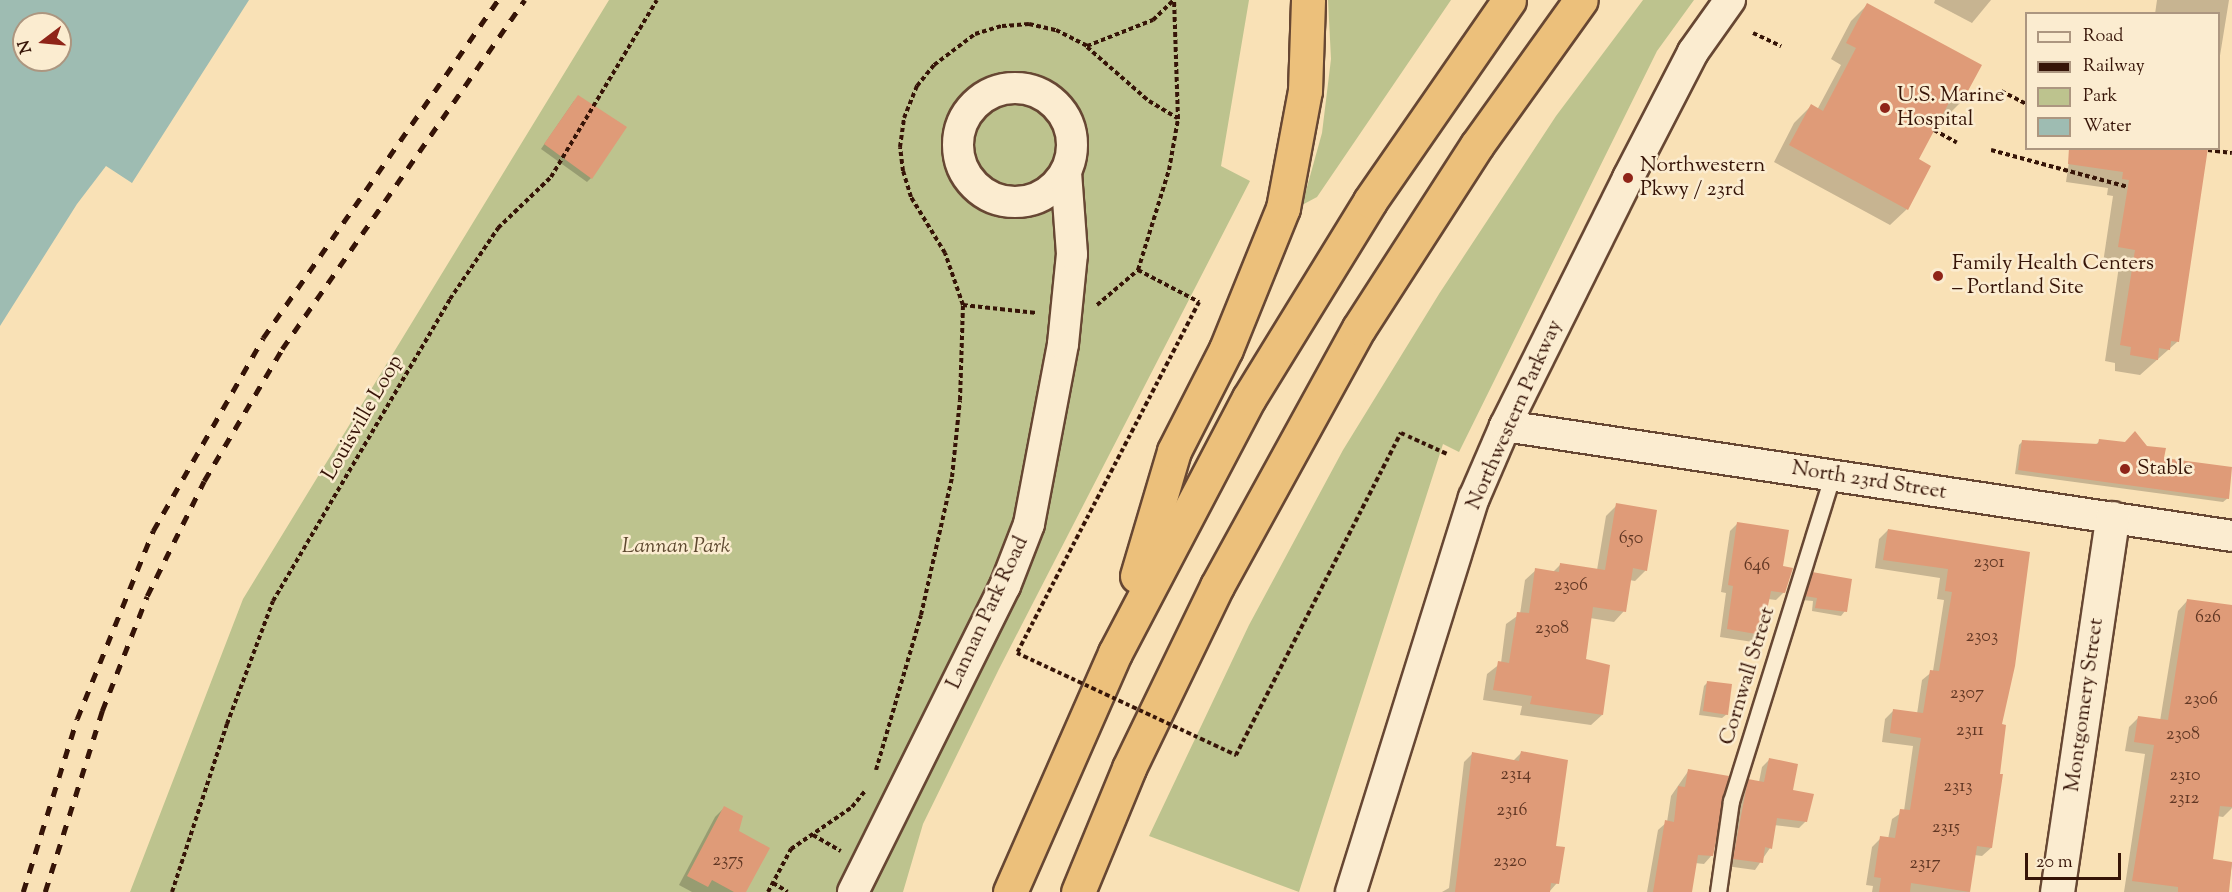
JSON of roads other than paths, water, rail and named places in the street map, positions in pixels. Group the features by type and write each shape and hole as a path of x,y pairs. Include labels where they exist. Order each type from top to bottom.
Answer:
{"highway":[{"path":"1115,653 1174,451 1226,349 1283,208 1305,91 1308,0"},
{"path":"1010,892 1115,653 1249,398 1375,192 1509,0"},
{"path":"1078,892 1129,768 1217,586 1359,328 1484,136 1581,0"}],"street":[{"name":"Northwestern Parkway","path":"1351,892 1474,498 1505,426 1693,52 1730,0"},
{"name":"Lannan Park Road","path":"853,892 1005,586 1029,524 1063,344 1072,254 1066,172"},
{"name":"North 23rd Street","path":"1505,426 2232,536"},
{"name":"Montgomery Street","path":"2057,892 2112,518"}],"lane":[{"name":"Cornwall Street","path":"1718,892 1731,801 1832,476"}],"water":[{"path":"0,0 249,0 132,183 106,166 77,204 0,326"}],"railway":[{"path":"23,892 77,719 153,531 263,338 498,0"},
{"path":"45,892 102,711 147,596 204,481 282,349 525,0"}],"place":[{"name":"U.S. Marine Hospital","path":"1885,108"},
{"name":"Northwestern Pkwy / 23rd","path":"1628,178"},
{"name":"Family Health Centers – Portland Site","path":"1938,276"},
{"name":"Stable","path":"2125,469"}],"park label":[{"name":"Lannan Park","path":"676,547"}]}
